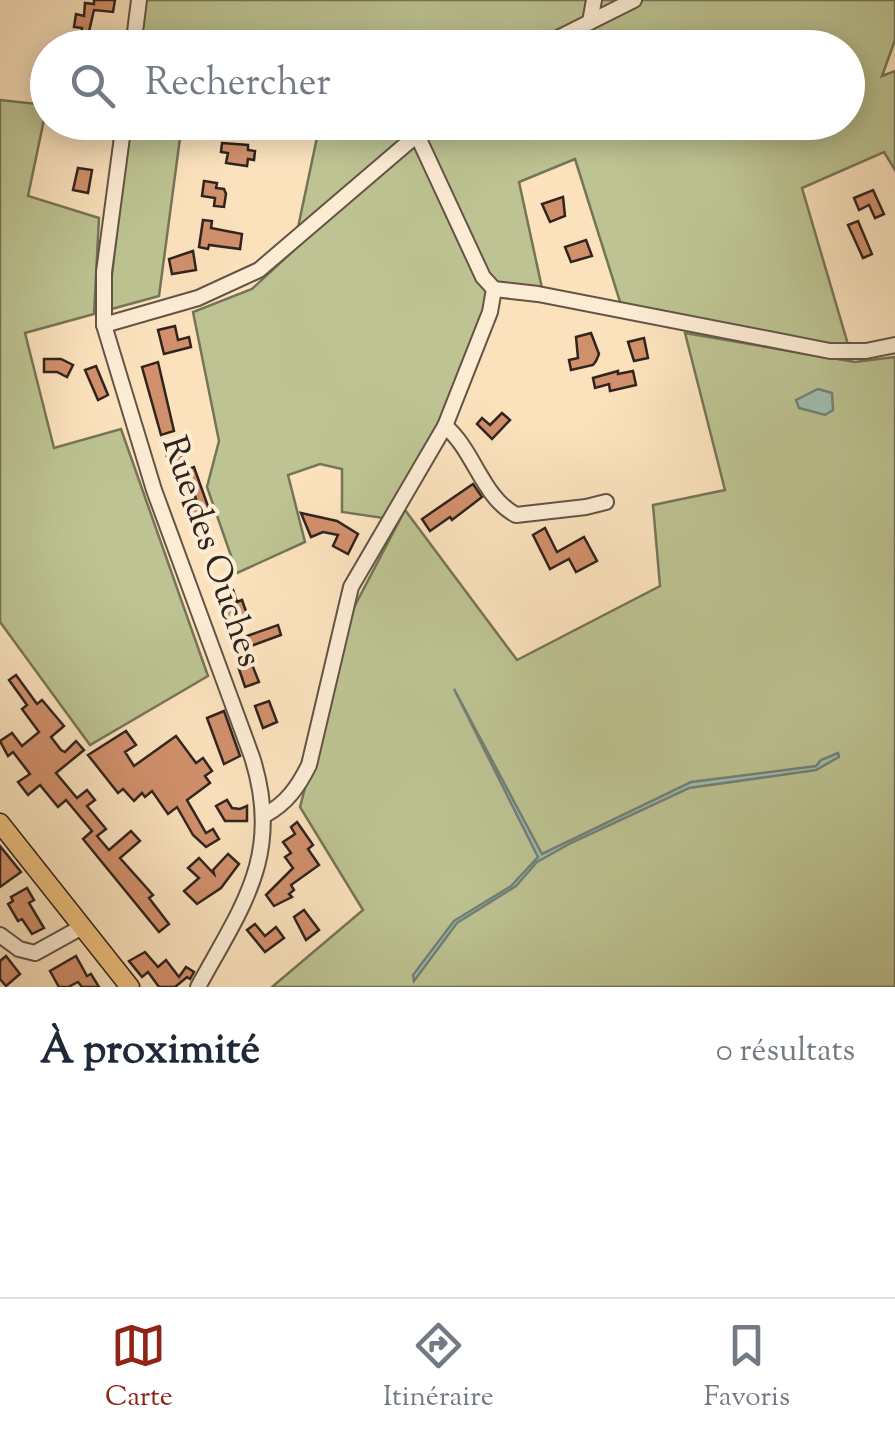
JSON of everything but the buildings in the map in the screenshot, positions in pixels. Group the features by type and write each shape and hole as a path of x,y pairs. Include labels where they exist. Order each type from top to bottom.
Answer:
{"main road":[{"path":"0,824 130,987"}],"street":[{"path":"135,30 139,0"},
{"path":"590,22 594,0"},
{"path":"574,30 634,0"},
{"name":"Rue des Ouches","path":"122,140 104,272 104,325 154,490 252,757 265,815 256,872 243,906 198,987"},
{"path":"104,325 198,298 259,270 414,140"},
{"path":"419,140 483,277 494,289 538,294 830,351 866,352 895,345"},
{"path":"265,815 280,808 309,765 350,588 445,426 490,312 494,289"},
{"path":"445,426 456,434 498,502 516,515 586,508 606,502"},
{"path":"0,935 19,949 35,953 82,927"}],"green space":[{"path":"144,0 895,0 895,40 882,76 895,71 895,170 884,152 802,188 849,348 621,305 575,159 519,182 542,288 492,298 446,417 383,518 342,512 342,469 320,464 288,475 305,542 237,573 207,487 219,441 193,312 252,289 293,251 316,140 865,140 865,30 140,30"},
{"path":"0,100 30,103 30,140 40,140 28,196 99,218 94,314 25,333 54,448 121,429 208,676 90,745 0,622"},
{"path":"127,140 180,140 159,296 108,310"},
{"path":"685,333 855,362 895,357 895,987 272,987 363,910 300,807 351,613 405,510 517,660 660,586 653,505 725,490"}],"shaded area":[{"path":"818,389 832,393 833,410 825,415 799,408 796,400"},
{"path":"454,689 542,854 691,782 816,766 838,753 839,757 816,770 689,788 571,843 537,862 516,886 457,923 414,981 413,975 454,921 511,886 538,857"}]}
